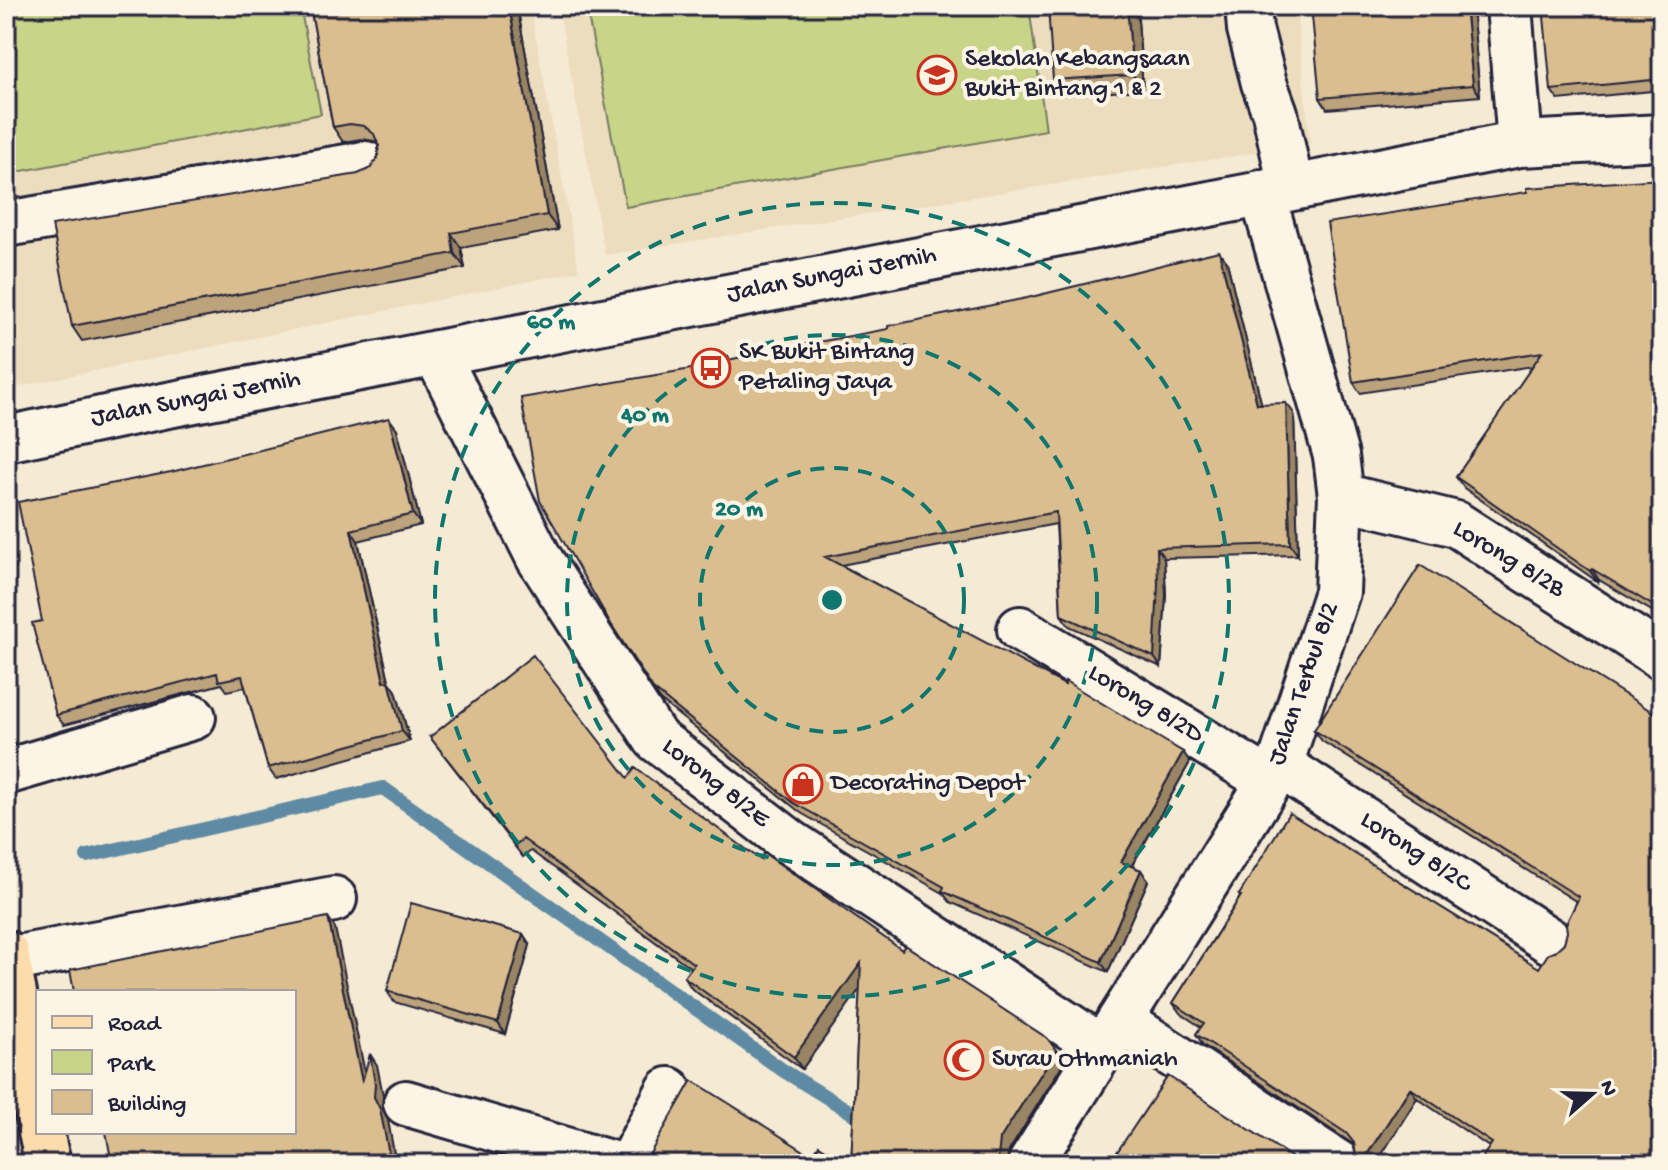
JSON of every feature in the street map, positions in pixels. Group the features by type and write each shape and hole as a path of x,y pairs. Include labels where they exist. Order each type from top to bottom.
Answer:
{"main road":[{"path":"7,956 36,1105"},
{"path":"41,1134 48,1164"}],"street":[{"name":"Jalan Terbul 8/2","path":"1030,1164 1275,773 1337,592 1341,496 1336,456 1276,190 1275,113 1250,29 1248,6"},
{"path":"1509,6 1520,144"},
{"name":"Jalan Sungai Jernih","path":"6,439 1520,144 1662,137"},
{"path":"6,224 365,164"},
{"name":"Lorong 8/2E","path":"436,353 539,558 656,739 790,842 1112,1034 1339,1164"},
{"name":"Lorong 8/2B","path":"1341,496 1456,524 1662,657"},
{"name":"Lorong 8/2D","path":"1020,629 1275,773"},
{"path":"6,772 193,717"},
{"name":"Lorong 8/2C","path":"1275,773 1550,941"},
{"path":"7,956 334,899"},
{"path":"630,1164 669,1090"},
{"path":"406,1103 613,1164"}],"shaded area":[{"path":"6,6 530,6 579,271 6,389"},
{"name":"Sekolah Kebangsaan Bukit Bintang 1 & 2","path":"558,6 1296,6 1310,144 605,255"}],"green space":[{"path":"6,6 300,6 321,114 6,174"},
{"path":"586,6 1029,6 1046,130 626,207"}],"building":[{"path":"310,6 509,6 547,215 451,233 454,253 72,326 52,225 358,174 371,168 378,157 379,146 374,134 364,126 350,124 333,127"},
{"path":"1048,6 1127,6 1133,75 1053,80"},
{"path":"1311,6 1465,6 1473,85 1320,98"},
{"path":"1543,6 1662,6 1662,79 1551,90"},
{"path":"1662,179 1662,611 1592,569 1590,571 1456,477 1542,352 1353,382 1327,223 1527,192 1527,188"},
{"path":"1219,251 1257,404 1286,403 1290,544 1157,548 1154,657 1061,615 1056,512 825,557 1065,685 1065,681 1183,752 1121,862 1141,870 1101,962 942,891 944,887 794,803 653,689 611,624 540,501 521,398 709,366 888,329 888,326 1027,298"},
{"path":"389,418 413,514 351,530 384,682 389,681 402,731 268,768 242,676 219,681 217,673 56,715 32,623 42,621 18,502 171,472"},
{"path":"1420,565 1662,718 1662,1164 1478,1164 1492,1143 1410,1088 1361,1164 1354,1164 1354,1143 1346,1133 1196,1034 1204,1023 1173,1003 1289,813 1539,968 1548,954 1564,943 1566,924 1579,897 1314,730"},
{"path":"533,655 628,778 635,768 761,860 764,853 902,950 905,945 1047,1038 1056,1050 1000,1139 998,1157 993,1164 851,1164 861,963 794,1057 684,977 694,964 523,839 515,845 430,737"},
{"path":"411,903 523,934 498,1023 387,991"},
{"path":"328,917 362,1082 370,1054 374,1097 380,1109 391,1164 112,1164 106,1134 296,1134 296,990 74,990 70,970"},
{"path":"1168,1076 1302,1164 1109,1164"},
{"path":"692,1080 812,1156 819,1145 849,1164 644,1164"}],"waterway":[{"path":"87,856 383,788 784,1071 870,1124"}],"place":[{"name":"Sekolah Kebangsaan Bukit Bintang 1 & 2","path":"937,75"},
{"name":"SK Bukit Bintang Petaling Jaya","path":"711,368"},
{"name":"Decorating Depot","path":"803,784"},
{"name":"Surau Othmaniah","path":"964,1060"}]}
